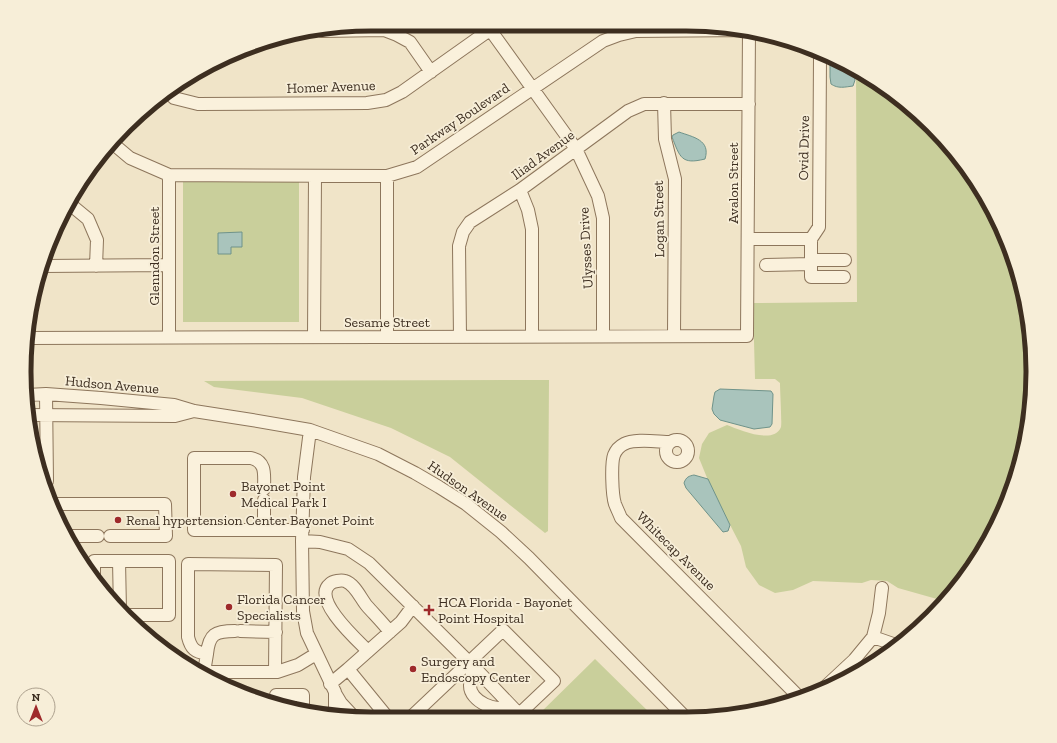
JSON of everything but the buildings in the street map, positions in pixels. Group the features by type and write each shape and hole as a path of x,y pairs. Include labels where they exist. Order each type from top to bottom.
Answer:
{"street":[{"path":"390,31 410,42 431,72"},
{"name":"Homer Avenue","path":"172,96 174,98 198,104 367,103 386,100 402,92 431,72 485,31"},
{"name":"Ulysses Drive","path":"495,31 533,89 576,149 598,196 603,218 603,336"},
{"name":"Parkway Boulevard","path":"116,146 130,158 169,175 387,176 417,167 603,41 636,31"},
{"name":"Avalon Street","path":"747,336 748,37"},
{"name":"Ovid Drive","path":"811,239 819,227 820,59"},
{"name":"Logan Street","path":"664,103 665,139 675,179 674,336"},
{"name":"Iliad Avenue","path":"460,337 459,246 463,232 470,222 520,190 628,111 644,104 749,104"},
{"name":"Glenndon Street","path":"169,175 169,338"},
{"path":"314,337 315,176"},
{"path":"387,176 387,337"},
{"path":"520,190 528,210 532,229 532,336"},
{"path":"74,207 88,219 96,240 96,266"},
{"path":"748,239 811,239 811,277 844,277"},
{"path":"766,265 845,260"},
{"path":"48,266 169,266"},
{"name":"Sesame Street","path":"33,338 747,336"},
{"path":"43,458 46,394"},
{"name":"Hudson Avenue","path":"32,395 46,394 174,405 194,411 310,430 378,454 415,473 466,504 501,532 529,558 680,712"},
{"name":"Hudson Avenue","path":"34,415 175,416 194,411"},
{"path":"310,430 304,477 302,536 303,611 307,633 316,654 340,703 348,711"},
{"name":"Whitecap Avenue","path":"670,442 635,441 625,443 620,446 615,453 613,461 613,488 615,503 622,518 796,694"},
{"path":"264,530 263,468 258,459 194,458 194,530 264,530 302,536 348,549 369,563 472,664 515,712"},
{"path":"58,504 165,504 166,536 110,536"},
{"path":"74,536 98,536"},
{"path":"94,569 94,561 169,561 170,615 134,615"},
{"path":"120,561 120,601"},
{"path":"207,654 199,653 193,650 188,637 188,564 276,565 276,672"},
{"path":"368,651 342,625 332,611 326,594 327,587 331,583 345,581 350,584 390,632"},
{"path":"835,677 854,660 873,637 879,613 882,588"},
{"path":"334,710 332,688 348,669 401,622 413,606"},
{"path":"417,712 472,664 503,630 554,681 522,712"},
{"path":"203,667 212,636 220,631 276,632"},
{"path":"873,637 891,643"},
{"path":"212,672 276,672 298,665 316,654"},
{"path":"472,664 470,686 473,693 487,706 500,708 510,705"},
{"path":"348,669 383,712"},
{"path":"276,698 276,695 303,695 303,705"}],"green space":[{"path":"856,77 875,88 910,115 942,147 969,182 991,221 1008,262 1023,327 1026,372 1023,416 1008,481 991,522 969,561 939,599 898,588 887,581 871,580 862,583 813,581 793,590 775,593 759,585 746,567 741,546 712,490 699,458 702,444 709,433 727,425 748,433 764,436 777,432 781,427 780,383 775,379 755,379 753,303 857,302"},
{"path":"183,182 299,182 299,322 183,322"},
{"path":"549,380 548,531 545,533 450,457 391,428 302,398 214,387 204,381"},
{"path":"595,659 649,712 541,712"}],"water":[{"path":"830,63 855,76 855,80 853,86 839,87 831,84"},
{"path":"679,132 700,140 703,143 706,153 705,159 691,161 682,158 672,137"},
{"path":"242,232 242,247 231,247 231,254 218,254 218,233"},
{"path":"720,389 771,391 773,394 772,424 770,427 754,429 720,420 714,414 712,409 715,392"},
{"path":"694,475 708,479 730,525 728,531 723,532 686,488 684,483 686,479 689,476"}],"place":[{"name":"Bayonet Point Medical Park I","path":"233,494"},
{"name":"Renal hypertension Center Bayonet Point","path":"118,520"},
{"name":"Florida Cancer Specialists","path":"229,607"},
{"name":"HCA Florida - Bayonet Point Hospital","path":"429,610"},
{"name":"Surgery and Endoscopy Center","path":"413,669"}]}
